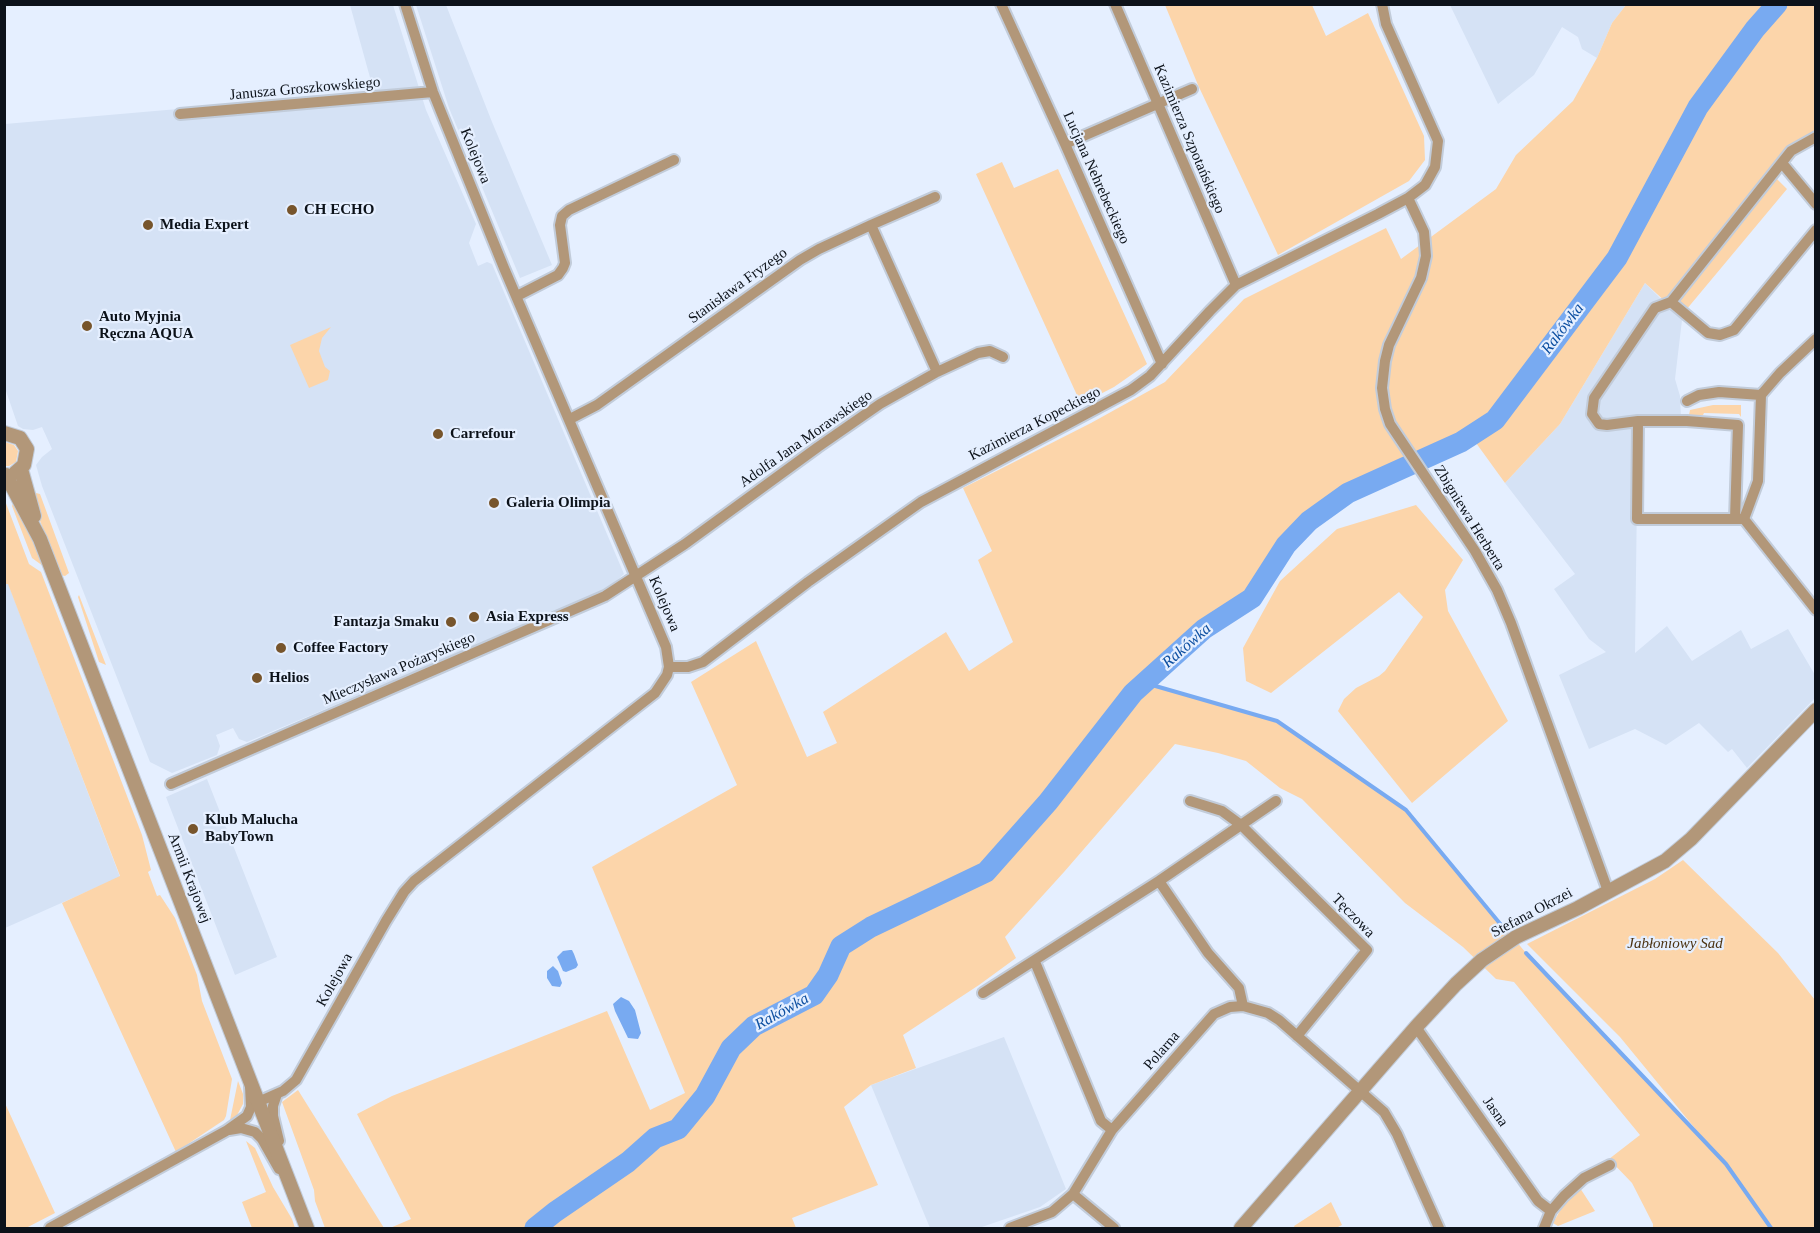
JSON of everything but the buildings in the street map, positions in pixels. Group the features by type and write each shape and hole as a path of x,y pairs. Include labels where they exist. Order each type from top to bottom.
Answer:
{"street":[{"name":"Kolejowa","path":"258,1102 291,1086 296,1080 386,921 409,887 455,848 655,693 662,686 669,667 666,647 637,576 517,296 433,92 405,4"},
{"name":"Lucjana Nehrebeckiego","path":"1001,4 1162,364"},
{"name":"Kazimierza Szpotańskiego","path":"1115,4 1236,285"},
{"name":"Kazimierza Kopeckiego","path":"669,667 688,667 704,662 808,582 921,502 1142,383 1236,285 1329,240 1408,198 1425,184 1432,174 1437,157 1438,141 1386,24 1382,4"},
{"path":"1065,144 1192,89"},
{"name":"Janusza Groszkowskiego","path":"180,114 433,92"},
{"path":"1815,137 1791,151 1671,302 1655,308 1594,398 1592,414 1599,424 1607,425 1638,421 1687,421 1738,425 1740,519 1815,610"},
{"path":"517,296 558,274 563,268 565,263 560,225 562,216 569,210 674,160"},
{"path":"1782,163 1815,204"},
{"name":"Stanisława Fryzego","path":"570,419 597,405 800,260 819,249 935,197"},
{"name":"Zbigniewa Herberta","path":"1408,198 1424,232 1426,256 1421,278 1389,345 1384,361 1382,388 1388,419 1475,551 1497,590 1608,891"},
{"path":"871,225 937,372"},
{"path":"1671,302 1708,333 1720,335 1734,330 1815,230"},
{"path":"1740,519 1758,481 1761,395 1815,339"},
{"name":"Adolfa Jana Morawskiego","path":"637,576 880,404 937,372 978,353 990,351 1003,357"},
{"path":"1687,401 1699,395 1719,392 1761,395"},
{"path":"1638,421 1637,519 1740,519"},
{"path":"6,431 20,438 27,449 27,460 21,469 5,475 40,539"},
{"path":"21,469 40,539"},
{"name":"Armii Krajowej","path":"40,539 307,1228"},
{"name":"Mieczysława Pożaryskiego","path":"171,784 605,596 637,576"},
{"name":"Stefana Okrzei","path":"1241,1228 1416,1027 1482,960 1516,937 1578,908 1665,861 1691,839 1815,710"},
{"name":"Tęczowa","path":"1190,801 1222,811 1241,825 1367,950 1297,1036"},
{"path":"983,993 1159,881 1276,801"},
{"path":"1159,881 1208,953 1239,988 1243,1006 1268,1012 1384,1112 1439,1228"},
{"path":"1035,962 1101,1121 1112,1130"},
{"name":"Polarna","path":"1010,1228 1052,1212 1073,1194 1112,1130 1214,1014 1230,1007 1243,1006"},
{"name":"Jasna","path":"1416,1027 1538,1202 1551,1211"},
{"path":"249,1080 262,1090 277,1094 273,1116 291,1190"},
{"path":"50,1228 226,1131 247,1116 251,1107 249,1080"},
{"path":"226,1131 241,1128 255,1132 262,1139 291,1190"},
{"path":"1544,1228 1551,1211 1563,1196 1584,1178 1610,1166"},
{"path":"1073,1194 1113,1228"}],"shaded area":[{"path":"350,5 393,5 426,110 476,224 469,243 478,266 487,262 492,264 624,574 604,592 247,742 239,739 233,728 216,735 220,746 217,755 172,773 150,762 42,486 36,465 52,449 42,427 33,430 18,426 5,388 5,124 374,92"},
{"path":"416,5 446,5 552,265 520,278 449,108"},
{"path":"1450,5 1626,5 1612,23 1597,58 1582,49 1578,37 1562,27 1534,75 1498,104"},
{"path":"1645,283 1682,320 1675,379 1680,396 1681,417 1638,415 1635,653 1667,626 1692,661 1741,630 1751,649 1788,629 1815,675 1815,698 1747,768 1732,749 1728,752 1699,723 1666,745 1635,729 1589,749 1559,675 1606,652 1589,639 1554,589 1575,574 1505,483 1560,424"},
{"path":"8,583 120,877 5,928 4,584"},
{"path":"207,779 277,957 235,975 166,797"},
{"path":"1004,1037 1066,1189 1040,1207 979,1228 930,1228 871,1085"}],"green space":[{"path":"1165,5 1312,5 1326,36 1368,13 1424,136 1425,160 1409,181 1278,255 1198,85"},
{"name":"Jabłoniowy Sad","path":"1626,5 1815,5 1815,132 1777,179 1787,189 1681,316 1645,283 1560,424 1505,483 1471,436 1348,493 1297,532 1252,598 1204,629 1146,683 1277,721 1406,810 1526,953 1716,1154 1620,1037 1527,944 1655,879 1683,860 1778,953 1815,1000 1815,1228 1653,1228 1632,1183 1609,1159 1640,1135 1514,982 1496,979 1463,947 1405,903 1302,799 1280,788 1246,761 1175,744 1005,937 1016,958 903,1035 916,1068 871,1085 844,1107 878,1185 792,1218 796,1228 390,1228 411,1219 357,1114 392,1096 607,1011 650,1110 685,1093 592,867 737,785 691,682 756,641 807,757 837,743 823,712 946,632 969,671 1013,642 978,560 992,551 963,488 1091,423 1165,382 1244,299 1386,228 1401,259 1496,189 1516,155 1573,101 1597,58 1612,23"},
{"path":"1002,162 1014,188 1058,169 1147,364 1114,387 1081,404 976,174"},
{"path":"331,327 322,338 319,351 325,367 330,371 328,380 309,388 290,345"},
{"path":"1713,405 1741,405 1741,417 1739,414 1689,415 1690,410"},
{"path":"5,442 14,445 18,451 16,462 9,466 5,466"},
{"path":"32,494 40,494 69,573 65,576 60,575 39,518"},
{"path":"4,498 29,564 41,572 142,835 151,870 148,872 157,896 160,895 175,918 197,975 202,1001 232,1079 224,1120 176,1152 62,903 120,876 8,584 5,584"},
{"path":"14,501 43,566 32,558 12,506"},
{"path":"1416,505 1463,560 1445,590 1448,611 1508,721 1412,803 1338,711 1344,699 1356,688 1385,671 1423,617 1399,592 1271,693 1246,681 1243,648 1280,581 1337,529"},
{"path":"79,595 106,665 99,662"},
{"path":"238,1081 243,1094 243,1104 236,1117 230,1120"},
{"path":"298,1090 384,1228 325,1228 315,1201 314,1190 282,1102"},
{"path":"4,1101 55,1213 26,1228 5,1228"},
{"path":"246,1141 255,1148 295,1228 252,1228 242,1202 266,1192"},
{"path":"1580,1188 1595,1211 1558,1226 1553,1223 1561,1209"},
{"path":"1331,1202 1342,1225 1336,1228 1295,1228 1294,1226"}],"water":[{"path":"572,950 578,965 566,972 563,971 557,957 563,951"},
{"path":"553,966 558,971 562,983 560,987 552,986 547,978 547,971"},
{"path":"621,997 629,1001 635,1010 641,1033 638,1039 628,1038 615,1011 613,1004"}],"waterway":[{"name":"Rakówka","path":"535,1228 628,1162 655,1138 678,1129 705,1096 731,1048 754,1026 814,995 828,975 841,946 871,927 986,872 1048,802 1133,693 1204,629 1252,598 1286,545 1309,521 1348,493 1461,442 1495,420 1617,258 1698,107 1755,29 1777,4"},
{"path":"1145,683 1277,721 1406,810 1502,926"},
{"path":"1526,953 1726,1164 1771,1228"}],"place":[{"name":"CH ECHO","path":"292,210"},
{"name":"Media Expert","path":"148,225"},
{"name":"Auto Myjnia Ręczna AQUA","path":"87,326"},
{"name":"Carrefour","path":"438,434"},
{"name":"Galeria Olimpia","path":"494,503"},
{"name":"Asia Express","path":"474,617"},
{"name":"Fantazja Smaku","path":"451,622"},
{"name":"Coffee Factory","path":"281,648"},
{"name":"Helios","path":"257,678"},
{"name":"Klub Malucha BabyTown","path":"193,829"}]}
